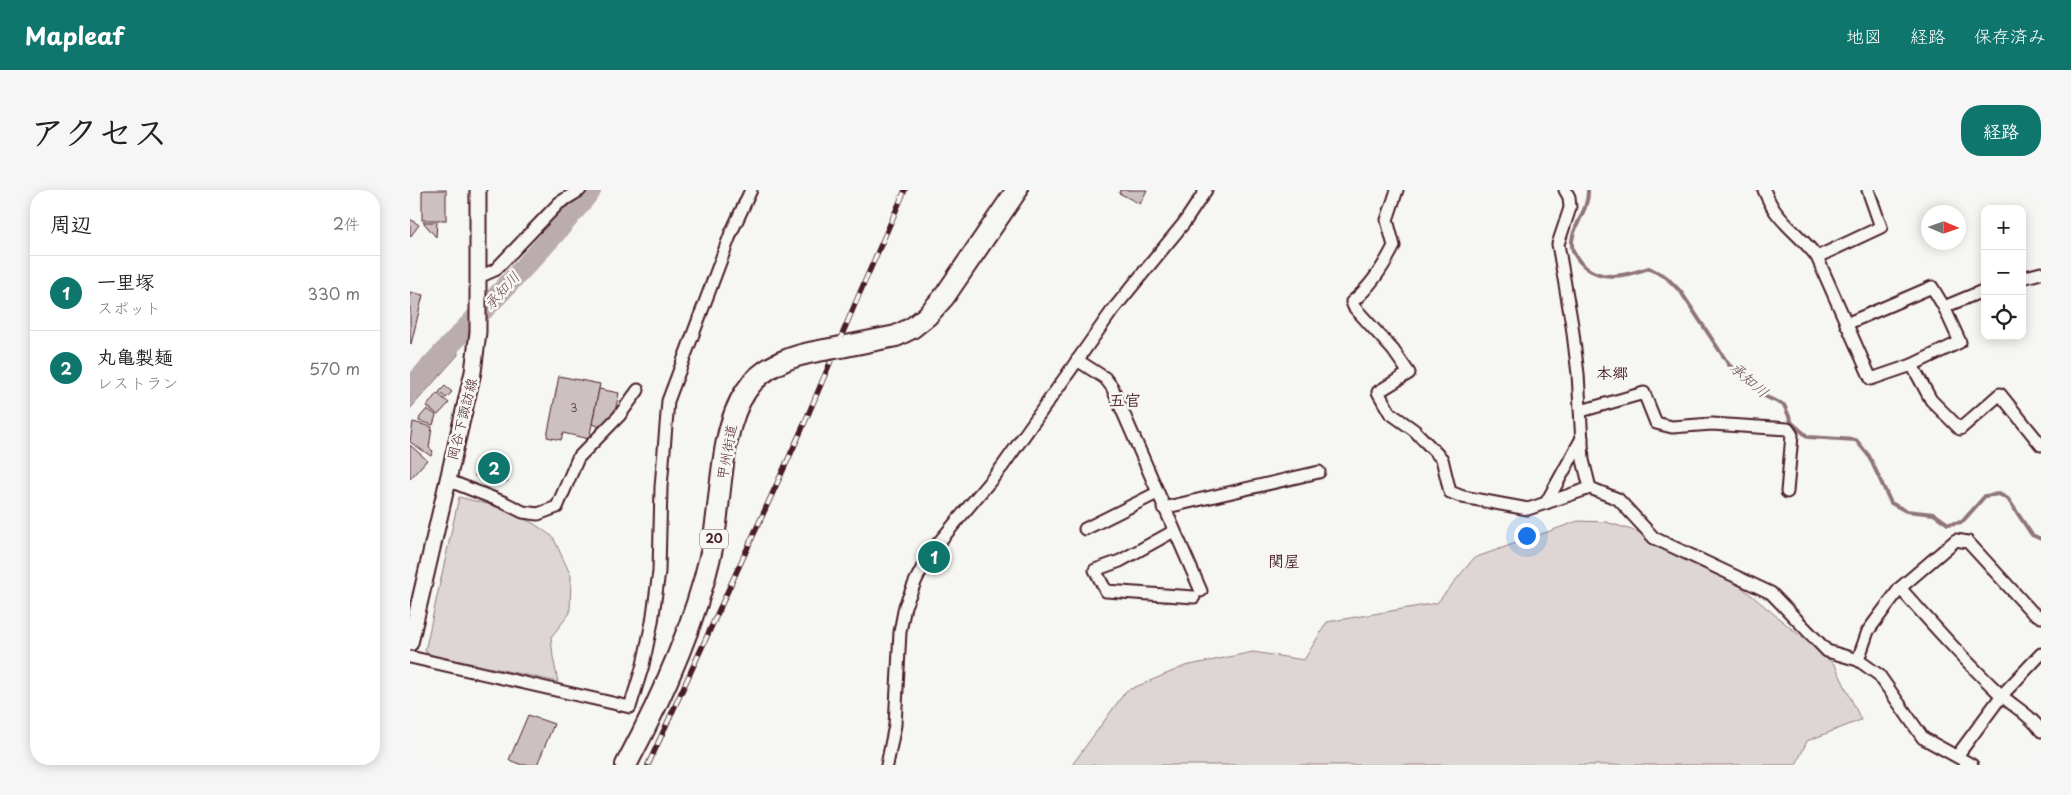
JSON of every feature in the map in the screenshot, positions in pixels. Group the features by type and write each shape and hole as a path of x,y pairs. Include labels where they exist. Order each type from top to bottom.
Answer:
{"highway":[{"name":"甲州街道","path":"626,765 638,743 682,642 708,566 718,520 724,460 731,425 742,400 756,378 770,368 804,353 881,341 912,328 927,316 944,297 1016,190"}],"main road":[{"name":"岡谷下諏訪線","path":"411,634 473,372 478,332 478,190"}],"street":[{"path":"479,277 496,270 559,202 580,190"},
{"path":"410,657 630,706 643,665 654,614 659,572 660,487 668,401 731,233 751,190"},
{"path":"887,765 895,725 900,632 905,606 930,553 1002,467 1112,311 1184,223 1206,190"},
{"path":"1397,190 1387,220 1394,246 1389,256 1361,294 1352,302 1354,307 1392,350 1409,373 1378,392 1390,413 1414,430 1442,460 1450,492 1463,497 1514,508 1528,509 1590,488 1618,499 1654,538 1771,593 1827,651 1858,660 1879,676 1922,738 1972,765"},
{"path":"1564,190 1569,197 1570,208 1558,244 1572,325 1581,411 1583,460 1590,488"},
{"path":"1764,190 1775,211 1807,243 1817,257 1846,324 1871,379 1912,365 1960,342 1944,307 1932,287 1846,324"},
{"path":"1817,257 1881,227 1868,190"},
{"path":"2026,277 2041,273"},
{"path":"1944,307 1981,292"},
{"path":"1077,360 1105,378 1112,387 1174,531 1198,594 1106,591 1095,570 1120,561 1174,531"},
{"path":"1912,365 1931,400 1960,429 2000,394 2041,445"},
{"path":"447,480 503,502 522,512 538,514 557,507 578,458 619,416 638,390"},
{"path":"1581,411 1644,393 1656,423 1672,427 1712,424 1788,429 1792,435 1787,492"},
{"path":"1546,503 1582,438"},
{"path":"1163,508 1319,472"},
{"path":"1084,529 1157,493"},
{"path":"1858,660 1868,631 1900,588 1956,540 1968,542 2032,612 2041,617"},
{"path":"1900,588 2002,695 2036,723 2041,731"},
{"path":"1957,756 2002,695 2041,654"}],"shaded area":[{"path":"457,325 458,355 410,409 410,381"},
{"path":"459,497 495,506 533,523 553,537 571,576 570,613 551,637 558,682 432,655 425,651"},
{"path":"1578,521 1606,522 1697,550 1835,665 1861,720 1807,741 1796,765 1072,765 1126,691 1185,666 1253,652 1304,660 1327,622 1437,603 1474,558"}],"building":[{"path":"422,190 446,190 446,220 422,220"},
{"path":"1120,190 1147,190 1140,204 1119,193"},
{"path":"410,219 419,225 410,237"},
{"path":"423,222 437,222 436,237"},
{"path":"410,292 423,295 411,344 410,343"},
{"path":"559,376 600,384 589,439 563,433 561,440 547,437"},
{"path":"445,386 452,392 446,398 439,392"},
{"path":"599,389 619,393 613,421 603,428 592,424"},
{"path":"437,393 449,403 438,415 427,406"},
{"path":"427,409 436,415 433,425 419,421"},
{"path":"413,422 432,427 429,448 433,451 431,456 410,442"},
{"path":"410,445 427,460 410,479"},
{"path":"479,458 510,464 507,482 475,476"},
{"path":"528,715 554,724 537,765 522,765 509,760"}],"waterway":[{"name":"承知川","path":"410,389 548,241 591,190"},
{"name":"承知川","path":"1588,190 1584,211 1575,229 1572,241 1576,257 1587,269 1595,273 1613,276 1649,268 1666,277 1681,292 1729,365 1752,382 1762,395 1784,405 1792,423 1808,437 1856,440 1869,456 1891,503 1906,511 1934,514 1948,524 1962,522 1985,496 1999,494 2008,499 2032,535 2041,539"}],"railway":[{"path":"648,765 802,429 905,190"}],"place":[{"name":"丸亀製麺","path":"494,468"},
{"name":"一里塚","path":"934,557"}],"district":[{"name":"本郷","path":"1612,373"},
{"name":"五官","path":"1125,400"},
{"name":"関屋","path":"1284,561"}]}
